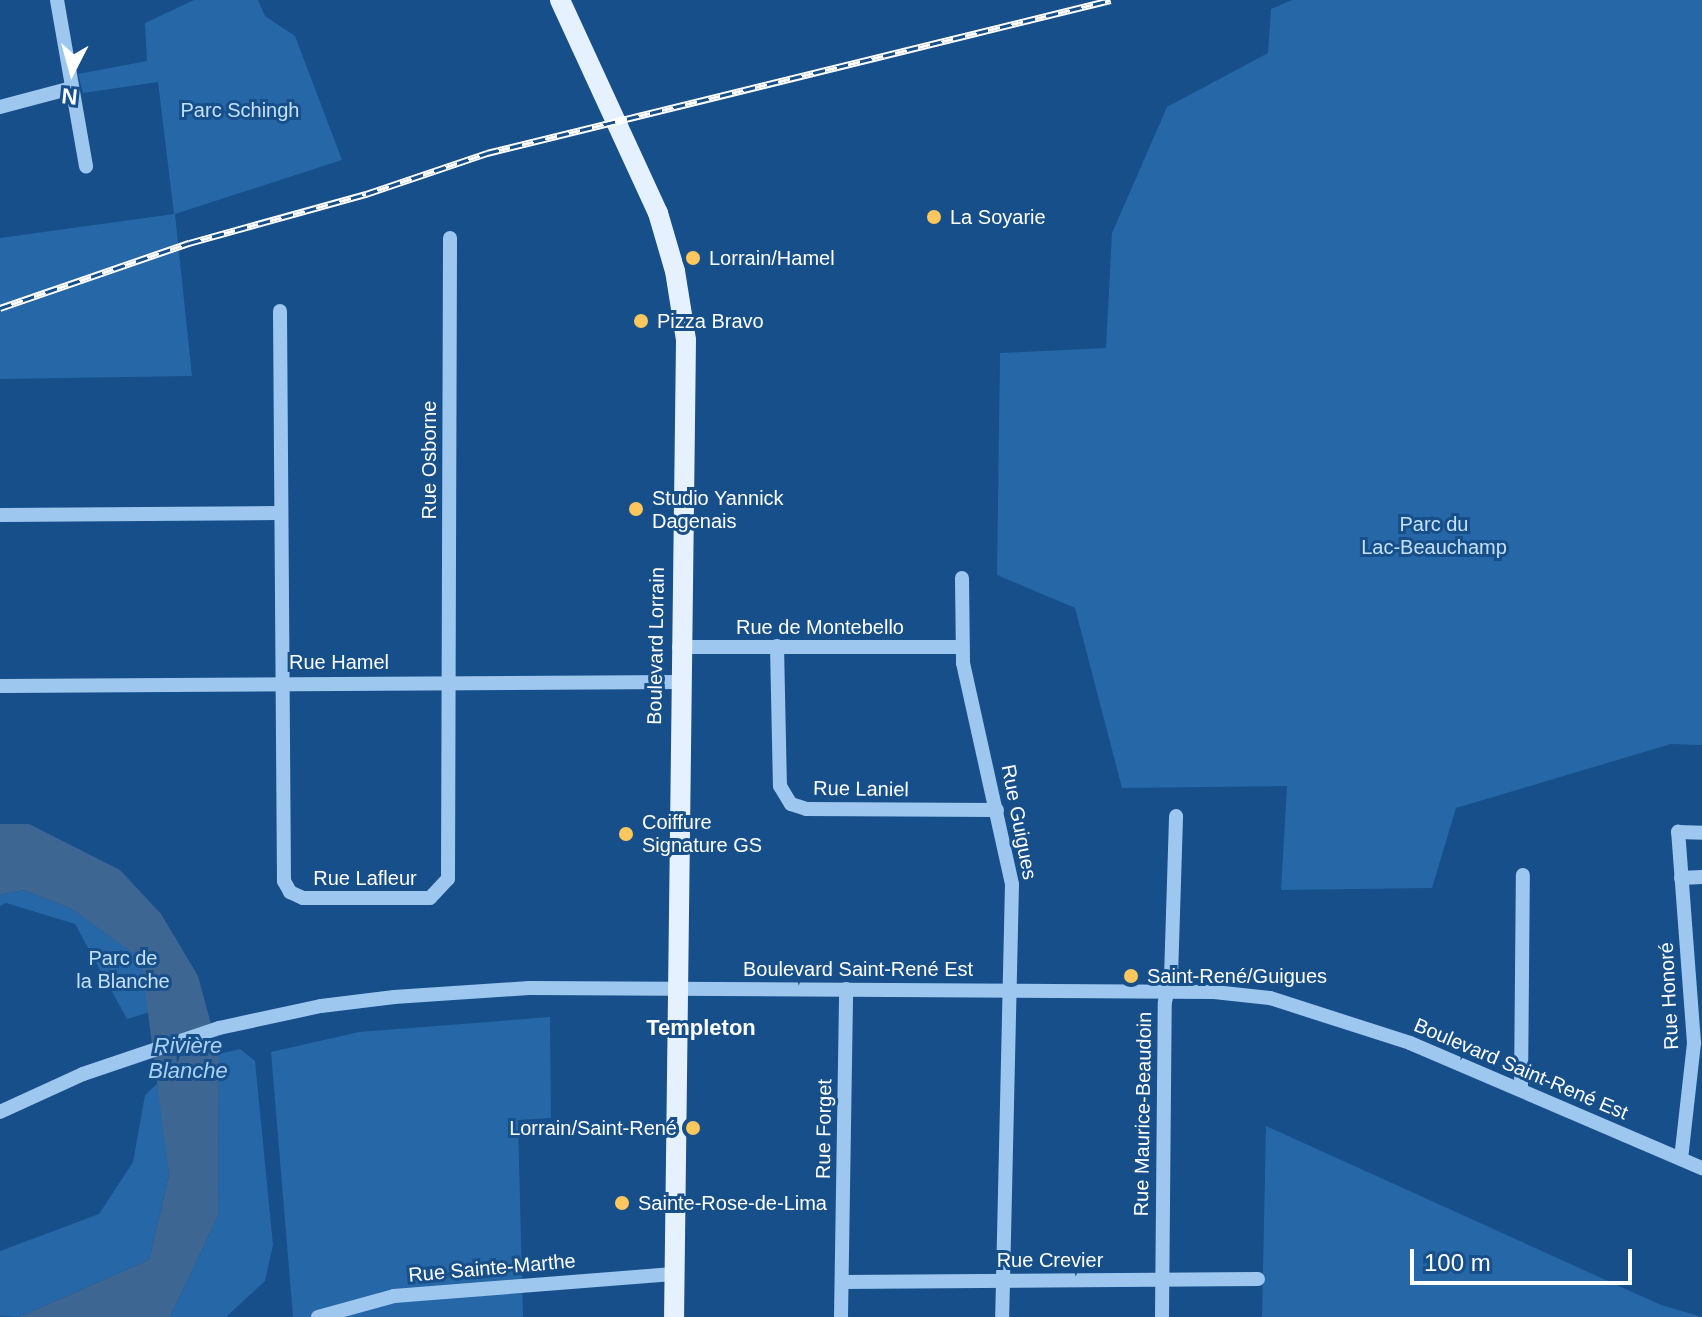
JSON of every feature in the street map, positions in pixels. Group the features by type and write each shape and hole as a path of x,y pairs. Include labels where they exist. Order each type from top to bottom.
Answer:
{"main road":[{"name":"Boulevard Lorrain","path":"560,0 658,213 679,292 687,372 679,647 674,1317"}],"street":[{"path":"57,0 86,167"},
{"path":"0,107 72,88"},
{"name":"Rue Osborne","path":"449,682 450,238"},
{"path":"279,682 280,311"},
{"path":"0,515 279,513"},
{"name":"Rue Guigues","path":"962,578 961,647 1012,884 1002,1317"},
{"name":"Rue Laniel","path":"777,646 780,786 791,804 806,809 997,810"},
{"name":"Rue de Montebello","path":"679,647 961,647"},
{"name":"Rue Lafleur","path":"279,682 284,881 290,892 303,898 430,898 441,891 448,879 449,682"},
{"name":"Rue Hamel","path":"0,686 679,682"},
{"name":"Rue Maurice-Beaudoin","path":"1162,1317 1176,816"},
{"name":"Rue Honoré","path":"1681,1159 1698,1043 1678,832 1702,833"},
{"path":"1521,1088 1523,875"},
{"path":"1681,878 1702,877"},
{"name":"Boulevard Saint-René Est","path":"0,1112 131,1057 219,1028 321,1006 452,992 677,989 1169,991 1251,995 1289,1003 1521,1088 1702,1168"},
{"name":"Rue Forget","path":"841,1317 846,989"},
{"name":"Rue Sainte-Marthe","path":"318,1317 394,1296 673,1274"},
{"name":"Rue Crevier","path":"842,1282 1258,1279"}],"green space":[{"name":"Parc Schingh","path":"194,0 258,0 265,16 295,36 342,160 175,214 192,376 0,379 0,238 174,214 158,82 83,93 78,74 147,61 145,23"},
{"name":"Parc du Lac-Beauchamp","path":"1292,0 1702,0 1702,745 1671,744 1456,808 1432,888 1281,890 1287,786 1122,788 1075,608 997,575 1000,353 1106,348 1112,233 1167,107 1268,53 1271,9"},
{"name":"Parc de la Blanche","path":"23,890 72,909 141,958 150,1012 127,1019 75,924 6,903 0,906 0,895"},
{"path":"550,1017 551,1118 518,1120 523,1317 293,1317 271,1052 359,1032"},
{"path":"240,1049 255,1061 273,1245 265,1281 226,1317 170,1317 218,1216 219,1054"},
{"path":"160,1081 169,1175 149,1260 19,1317 0,1316 0,1251 99,1214 133,1162 145,1095"},
{"path":"1266,1126 1661,1305 1702,1317 1262,1317"}],"water":[{"name":"Rivière Blanche","path":"0,824 29,824 120,870 161,914 198,976 219,1054 218,1216 170,1317 19,1317 149,1260 169,1175 141,959 72,909 23,890 0,895"}],"railway":[{"path":"0,308 189,243 366,194 487,153 1111,0"}],"place":[{"name":"La Soyarie","path":"934,217"},
{"name":"Lorrain/Hamel","path":"693,258"},
{"name":"Pizza Bravo","path":"641,321"},
{"name":"Studio Yannick Dagenais","path":"636,509"},
{"name":"Coiffure Signature GS","path":"626,834"},
{"name":"Saint-René/Guigues","path":"1131,976"},
{"name":"Lorrain/Saint-René","path":"693,1128"},
{"name":"Sainte-Rose-de-Lima","path":"622,1203"}],"district":[{"name":"Templeton","path":"701,1028"}]}
